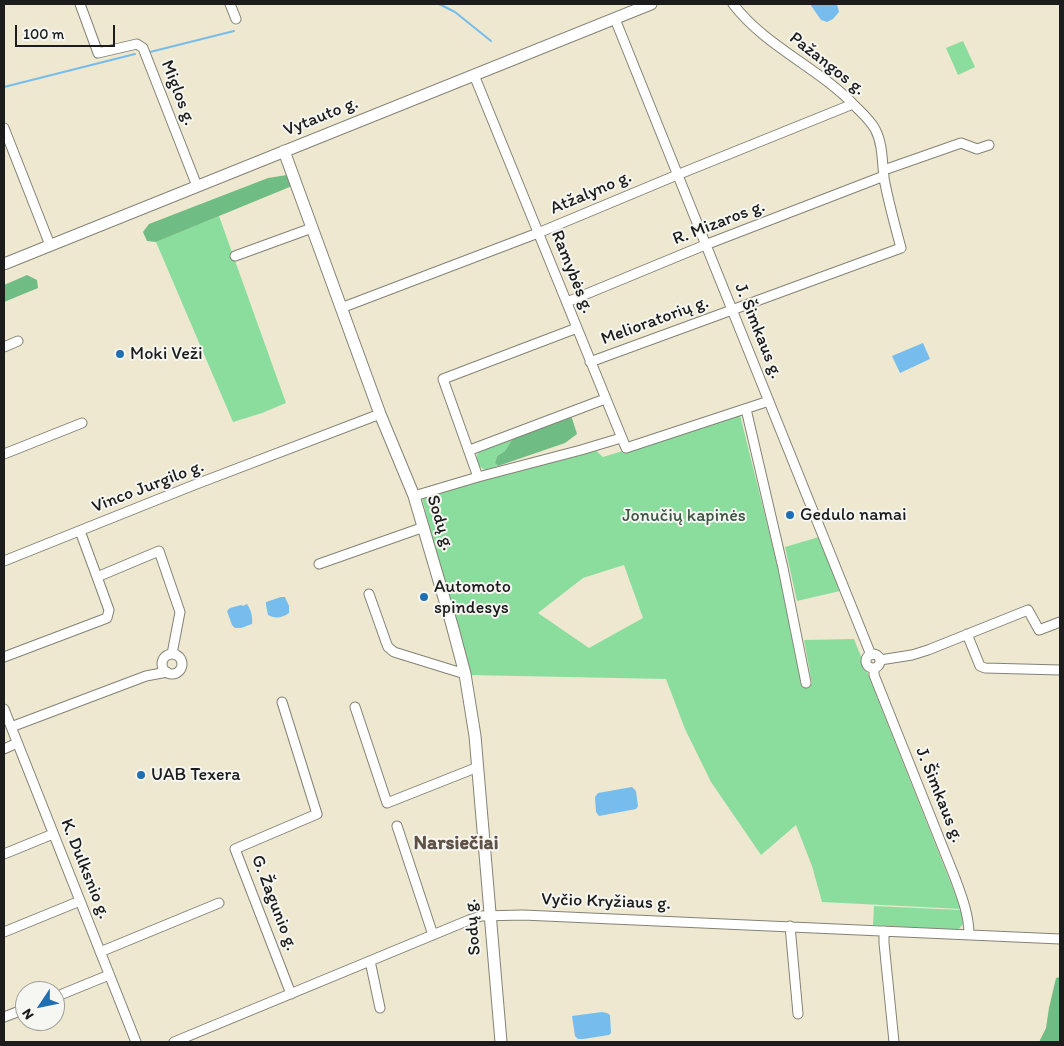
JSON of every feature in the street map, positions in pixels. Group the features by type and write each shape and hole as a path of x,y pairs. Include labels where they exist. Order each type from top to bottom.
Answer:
{"main road":[{"name":"Vytauto g.","path":"4,264 651,4"},
{"name":"Sodų g.","path":"284,151 380,414 414,496 465,674 478,767 501,1042"}],"street":[{"name":"Miglos g.","path":"80,4 98,53 138,44 143,48 197,186"},
{"path":"230,4 236,19"},
{"name":"Pažangos g.","path":"733,4 770,41 822,76 846,96 875,129 879,140 884,173 901,248"},
{"name":"J. Šimkaus g.","path":"615,19 871,655 877,655 874,675 964,902 969,924 969,935"},
{"name":"Ramybės g.","path":"474,75 626,448 746,409"},
{"name":"Atžalyno g.","path":"341,308 538,232 853,104"},
{"path":"4,128 50,245"},
{"name":"R. Mizaros g.","path":"567,302 961,143 977,149 988,145"},
{"path":"235,256 312,228"},
{"name":"Melioratorių g.","path":"590,362 901,248"},
{"path":"478,477 470,450 443,380 576,328"},
{"path":"4,347 18,341"},
{"path":"470,450 605,399"},
{"path":"769,401 746,409 783,568 806,682"},
{"name":"Vinco Jurgilo g.","path":"4,561 380,414"},
{"path":"4,454 82,423"},
{"path":"414,496 621,438"},
{"path":"319,564 424,527"},
{"path":"4,657 107,618 109,610 80,531"},
{"path":"97,577 159,551 180,612 172,654"},
{"path":"369,594 388,647 394,652 465,674"},
{"path":"877,664 912,655 1028,610 1039,630 1060,622"},
{"path":"967,634 980,666 985,668 1060,670"},
{"path":"11,727 146,676 167,672 170,674 176,673 182,667 182,661 178,656 172,654 166,656 163,662 146,676"},
{"path":"163,662 163,668 167,672"},
{"name":"G. Žagunio g.","path":"282,702 317,814 235,849 291,994"},
{"path":"355,707 387,803 478,767"},
{"name":"K. Dulksnio g.","path":"4,709 136,1042"},
{"path":"4,749 18,743"},
{"path":"396,826 433,935"},
{"path":"4,854 53,834"},
{"path":"4,932 80,901"},
{"path":"100,952 219,903"},
{"name":"Vyčio Kryžiaus g.","path":"174,1042 194,1038 291,994 481,916 523,915 1060,939"},
{"path":"790,926 798,1014"},
{"path":"884,931 894,1042"},
{"path":"370,961 380,1008"},
{"path":"65,993 109,975"}],"green space":[{"path":"963,41 975,67 958,75 946,48"},
{"path":"287,175 292,186 156,242 147,241 143,232 149,224 268,178"},
{"path":"219,216 286,403 233,422 156,242"},
{"path":"27,275 37,280 38,288 4,302 4,285"},
{"path":"571,415 577,434 565,443 498,466 495,463 497,456 505,451 513,438"},
{"name":"Jonučių kapinės","path":"740,415 777,564 801,684 812,684 804,640 854,639 961,909 822,902 812,866 796,825 761,855 711,782 685,729 666,679 468,675 422,498 592,447 603,457","holes":["624,565 643,618 589,648 538,613 583,578"]},
{"path":"513,438 505,451 497,456 495,463 498,466 485,470 476,463 480,449"},
{"path":"819,537 840,591 797,601 785,547"},
{"path":"874,906 961,910 963,924 958,930 873,925"},
{"path":"1060,977 1060,1042 1039,1042 1046,1028 1056,978"}],"water":[{"path":"810,4 837,4 839,12 833,19 827,22 821,20"},
{"path":"923,343 930,359 900,373 892,356"},
{"path":"285,597 289,606 289,613 278,617 268,615 266,602"},
{"path":"247,604 250,609 252,624 235,628 227,611 230,608"},
{"path":"632,787 636,791 638,806 636,809 599,816 596,812 595,797 598,793"},
{"path":"602,1012 610,1015 611,1033 609,1035 583,1039 578,1039 575,1036 572,1016"}],"waterway":[{"path":"439,4 455,12 491,41"},
{"path":"150,52 234,31"},
{"path":"4,87 135,54"}],"place":[{"name":"Moki Veži","path":"120,354"},
{"name":"Gedulo namai","path":"790,515"},
{"name":"Automoto spindesys","path":"424,597"},
{"name":"UAB Texera","path":"141,775"}],"district":[{"name":"Narsiečiai","path":"456,844"}]}
